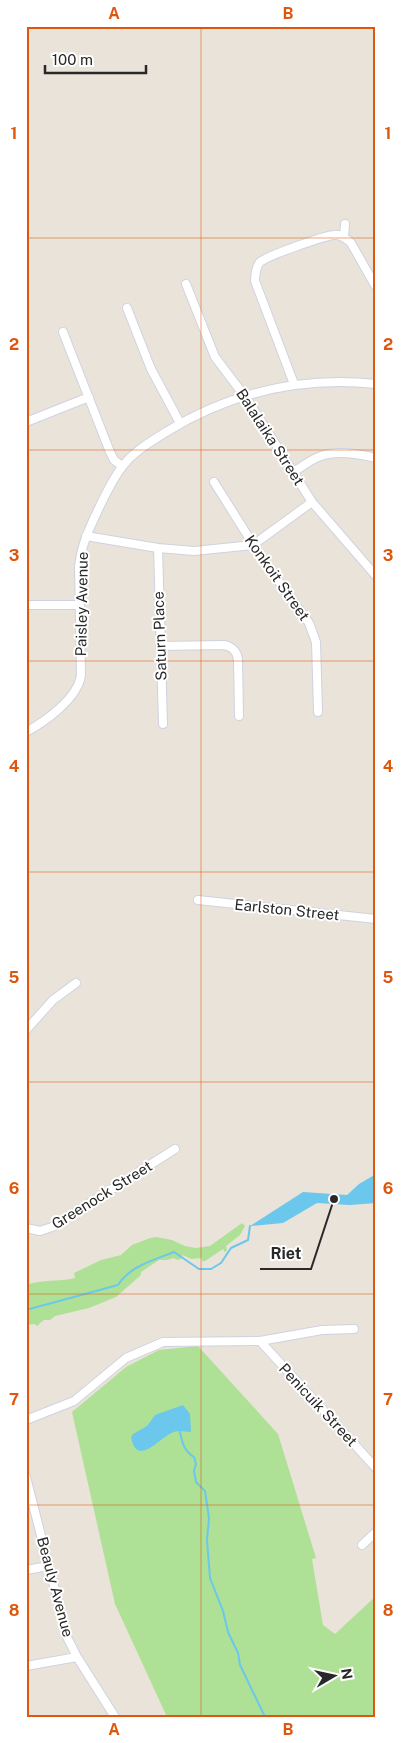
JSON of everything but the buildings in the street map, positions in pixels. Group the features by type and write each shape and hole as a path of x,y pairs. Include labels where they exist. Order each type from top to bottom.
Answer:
{"street":[{"path":"344,237 345,224"},
{"path":"294,384 257,288 255,277 261,262 325,237 335,235 344,237 351,242 376,287"},
{"name":"Balalaika Street","path":"186,284 215,357 250,402 312,502 376,576"},
{"path":"127,308 154,375 180,423"},
{"path":"63,332 112,457 122,466"},
{"name":"Paisley Avenue","path":"26,732 52,714 71,697 77,688 81,675 79,567 81,551 109,487 122,466 147,443 180,423 216,406 261,390 294,384 335,382 376,384"},
{"path":"26,422 89,397"},
{"path":"294,472 315,459 331,454 376,458"},
{"name":"Konkoit Street","path":"214,482 253,545 312,629 316,642 318,712"},
{"path":"86,536 158,548 194,551 253,545 312,502"},
{"name":"Saturn Place","path":"158,548 163,724"},
{"path":"26,606 80,605"},
{"path":"160,646 224,644 232,647 238,660 239,716"},
{"name":"Earlston Street","path":"198,900 376,919"},
{"path":"26,1030 53,1000 76,983"},
{"name":"Greenock Street","path":"26,1228 40,1231 52,1228 175,1149"},
{"path":"26,1426 30,1419 74,1401 126,1358 163,1342 260,1341 281,1339 309,1332 354,1329"},
{"name":"Penicuik Street","path":"260,1341 376,1468"},
{"name":"Beauly Avenue","path":"26,1477 68,1637 77,1657 115,1717"},
{"path":"362,1544 376,1532"},
{"path":"26,1570 50,1566"},
{"path":"26,1666 77,1657"}],"green space":[{"path":"242,1223 245,1226 240,1235 226,1246 227,1251 225,1252 223,1249 205,1261 202,1261 202,1258 191,1259 183,1255 181,1259 177,1260 174,1258 159,1260 141,1272 141,1275 116,1297 89,1308 55,1316 50,1320 44,1320 38,1326 34,1324 26,1325 26,1285 75,1278 74,1273 101,1260 121,1255 132,1245 150,1238 156,1237 172,1240 185,1246 196,1248 210,1246"},
{"path":"198,1346 278,1434 316,1558 312,1559 323,1625 335,1634 376,1596 376,1717 343,1717 339,1715 332,1717 167,1717 115,1604 72,1412 126,1367 159,1350"}],"water":[{"path":"376,1174 376,1203 350,1205 317,1203 283,1223 250,1226 303,1192 347,1195 359,1184"},
{"path":"183,1405 190,1414 191,1432 174,1432 143,1451 138,1450 134,1446 131,1437 133,1434 147,1426 155,1415"}],"waterway":[{"path":"26,1310 118,1285 123,1278 136,1268 174,1252 199,1269 211,1269 221,1263 231,1248 248,1240 250,1226"},
{"path":"180,1432 186,1449 194,1457 196,1482 205,1491 209,1518 207,1540 210,1578 223,1611 228,1632 238,1653 240,1665 265,1717"}],"place":[{"name":"Riet","path":"334,1199"}]}
